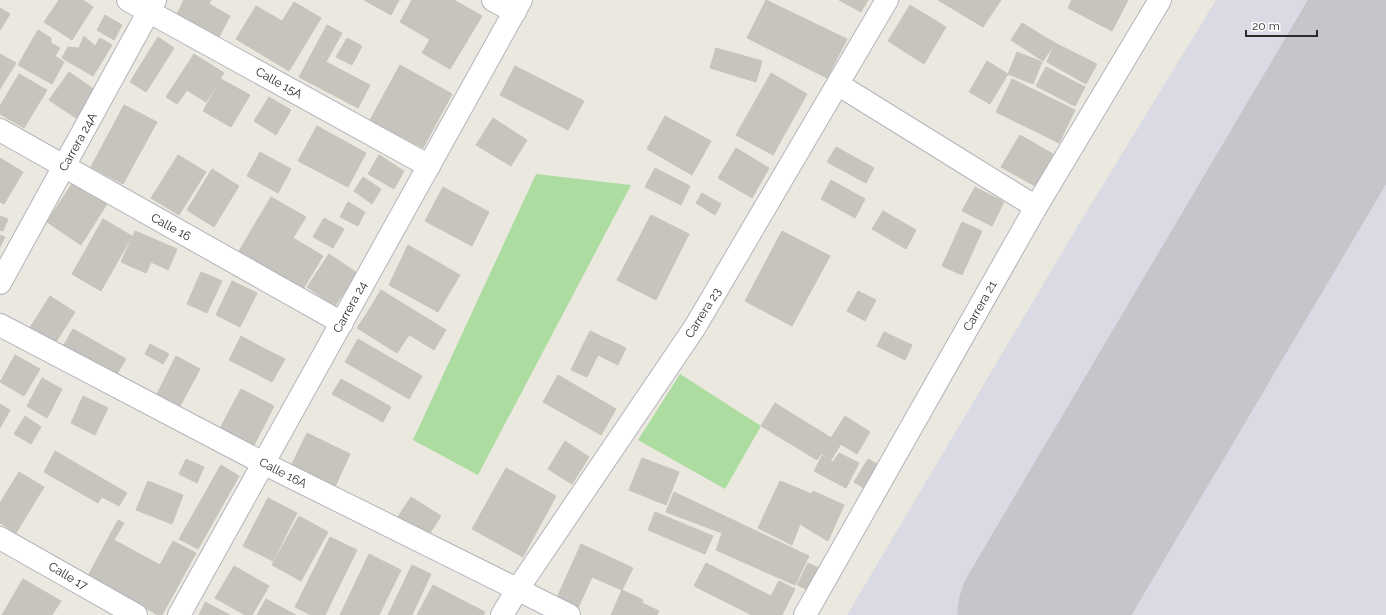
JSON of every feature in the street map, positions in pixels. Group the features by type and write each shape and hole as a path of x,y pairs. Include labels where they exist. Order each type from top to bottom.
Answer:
{"street":[{"name":"Calle 15A","path":"128,0 152,6 429,166"},
{"path":"493,0 518,6"},
{"name":"Carrera 23","path":"502,615 517,590 695,327 839,85 887,0"},
{"name":"Carrera 21","path":"805,615 1036,207 1160,0"},
{"name":"Carrera 24A","path":"0,283 152,6"},
{"name":"Carrera 24","path":"179,615 518,6"},
{"path":"839,85 1036,207"},
{"name":"Calle 16","path":"0,130 342,323"},
{"name":"Calle 16A","path":"0,325 263,463 569,615"},
{"name":"Calle 17","path":"0,538 136,615"}],"shaded area":[{"path":"1216,0 1386,0 1386,615 847,615 1076,229"}],"green space":[{"path":"536,174 631,185 478,475 413,440"},
{"path":"680,374 761,426 725,489 638,440"}],"building":[{"path":"59,0 83,0 93,7 72,40 44,22"},
{"path":"184,0 211,0 209,4 230,16 218,39 176,16"},
{"path":"364,0 399,0 391,15"},
{"path":"412,0 454,0 482,16 458,56 400,22"},
{"path":"766,0 847,39 827,78 747,38"},
{"path":"839,0 868,0 861,12"},
{"path":"938,0 1001,0 983,27"},
{"path":"1072,0 1128,0 1112,31 1068,8"},
{"path":"294,2 321,18 289,71 236,39 256,6 282,21"},
{"path":"910,5 946,27 924,64 888,41"},
{"path":"0,8 10,14 0,30"},
{"path":"105,15 122,25 114,40 97,30"},
{"path":"1022,23 1055,43 1043,61 1011,40"},
{"path":"327,25 342,33 326,62 370,85 358,108 299,77"},
{"path":"38,30 51,38 51,43 60,48 55,56 64,62 52,84 18,65"},
{"path":"84,36 95,46 100,38 112,45 93,76 62,58 68,47 79,48"},
{"path":"158,37 174,48 146,92 130,82"},
{"path":"347,38 362,46 352,65 336,57"},
{"path":"430,39 458,56 450,69 422,53"},
{"path":"1055,43 1097,64 1086,84 1047,62"},
{"path":"716,48 762,61 756,82 710,68"},
{"path":"1017,52 1042,62 1033,84 1008,74"},
{"path":"0,54 16,63 0,89"},
{"path":"194,54 224,73 206,102 187,90 177,104 166,97"},
{"path":"987,61 1008,74 990,104 969,92"},
{"path":"400,65 452,94 423,148 370,120"},
{"path":"515,66 584,101 568,130 500,95"},
{"path":"1046,67 1085,87 1075,106 1036,86"},
{"path":"69,72 95,90 76,118 49,100"},
{"path":"771,73 807,94 773,155 736,135"},
{"path":"19,74 47,90 24,128 0,114 0,106"},
{"path":"221,79 250,95 231,127 203,111"},
{"path":"1012,79 1075,110 1059,143 996,112"},
{"path":"269,97 291,110 276,135 254,121"},
{"path":"124,105 157,122 123,184 91,167"},
{"path":"665,116 711,141 692,175 647,149"},
{"path":"493,118 527,140 511,166 476,145"},
{"path":"317,126 366,153 348,187 298,161"},
{"path":"1020,135 1053,154 1035,186 1001,167"},
{"path":"836,147 874,168 866,183 827,162"},
{"path":"736,148 769,168 752,198 718,178"},
{"path":"260,152 291,169 278,193 247,176"},
{"path":"178,155 206,172 179,215 151,198"},
{"path":"379,155 404,171 394,189 368,174"},
{"path":"0,158 23,172 4,204 0,202"},
{"path":"655,168 690,186 681,205 645,187"},
{"path":"212,169 239,186 214,227 187,210"},
{"path":"363,177 381,189 372,204 354,191"},
{"path":"831,180 865,199 855,218 821,199"},
{"path":"73,182 107,204 81,245 47,222"},
{"path":"443,187 489,212 472,246 425,221"},
{"path":"975,187 1004,202 992,226 962,211"},
{"path":"702,193 721,204 715,215 696,203"},
{"path":"271,197 306,217 293,238 323,256 303,289 239,251"},
{"path":"348,202 365,212 358,226 340,217"},
{"path":"883,211 916,230 906,249 872,229"},
{"path":"651,215 689,234 656,300 617,280"},
{"path":"0,216 8,219 3,231 0,230"},
{"path":"324,218 344,229 333,248 313,237"},
{"path":"103,219 132,236 101,291 72,274"},
{"path":"962,222 982,231 962,275 942,266"},
{"path":"135,231 177,249 168,270 151,262 146,273 121,262"},
{"path":"782,231 830,256 792,326 745,301"},
{"path":"0,235 5,237 0,247"},
{"path":"408,245 460,275 438,312 389,285"},
{"path":"329,254 357,273 335,306 307,287"},
{"path":"201,272 222,281 207,313 187,304"},
{"path":"232,281 257,293 240,327 216,315"},
{"path":"381,290 446,330 434,350 369,310"},
{"path":"858,291 876,300 865,321 847,311"},
{"path":"50,296 75,312 54,345 29,329"},
{"path":"369,310 409,335 397,353 357,328"},
{"path":"73,329 126,359 115,377 62,348"},
{"path":"590,331 626,348 618,365 582,347"},
{"path":"884,332 912,345 905,360 877,346"},
{"path":"241,336 261,347 249,370 229,360"},
{"path":"358,339 422,376 409,399 345,362"},
{"path":"150,344 169,354 163,364 145,354"},
{"path":"261,347 285,359 272,382 249,370"},
{"path":"582,347 598,355 587,377 571,370"},
{"path":"15,355 40,369 24,396 0,382"},
{"path":"176,356 200,369 179,408 156,396"},
{"path":"558,375 616,409 601,435 543,402"},
{"path":"42,378 62,389 47,418 27,406"},
{"path":"341,379 372,396 363,411 332,394"},
{"path":"241,389 274,406 251,451 217,434"},
{"path":"83,396 108,408 95,435 71,423"},
{"path":"372,396 391,407 383,422 363,411"},
{"path":"775,403 841,444 831,460 821,454 817,460 761,426"},
{"path":"0,404 10,410 0,428"},
{"path":"25,416 41,427 31,444 14,434"},
{"path":"845,416 870,432 857,454 831,438"},
{"path":"307,433 350,454 333,491 289,470"},
{"path":"565,441 589,457 572,484 548,469"},
{"path":"55,451 127,493 119,506 102,497 98,503 44,472"},
{"path":"839,453 859,463 846,488 814,471 822,456 833,462"},
{"path":"642,458 679,472 666,505 629,490"},
{"path":"186,459 204,467 197,483 179,474"},
{"path":"868,459 879,465 865,489 854,482"},
{"path":"221,465 239,476 198,549 179,539"},
{"path":"506,468 556,496 523,557 472,529"},
{"path":"19,472 44,487 16,533 0,523 0,503"},
{"path":"148,481 183,495 172,524 136,510"},
{"path":"780,481 812,494 813,491 844,505 828,541 800,524 792,545 758,528"},
{"path":"674,492 809,556 795,585 716,550 722,533 666,512"},
{"path":"411,497 441,516 424,542 394,523"},
{"path":"268,498 297,513 273,561 243,546"},
{"path":"655,512 713,536 705,554 648,530"},
{"path":"299,516 328,532 301,581 272,565"},
{"path":"118,520 124,523 114,540 160,565 173,541 196,553 162,615 158,615 88,576"},
{"path":"330,537 357,550 325,615 311,615 295,607"},
{"path":"581,544 633,568 622,590 592,577 577,610 556,600"},
{"path":"369,554 401,570 379,615 340,615"},
{"path":"706,563 771,596 779,581 795,589 782,615 752,615 694,586"},
{"path":"808,563 823,570 812,592 797,585"},
{"path":"412,565 431,574 412,615 388,615"},
{"path":"234,566 269,586 252,615 245,615 215,598"},
{"path":"23,579 61,601 52,615 2,615"},
{"path":"433,585 485,612 483,615 417,615"},
{"path":"622,590 643,600 642,603 659,611 657,615 611,615"},
{"path":"266,599 296,615 257,615"},
{"path":"205,602 230,615 199,615"}],"runway":[{"path":"1038,615 1386,26"}]}
